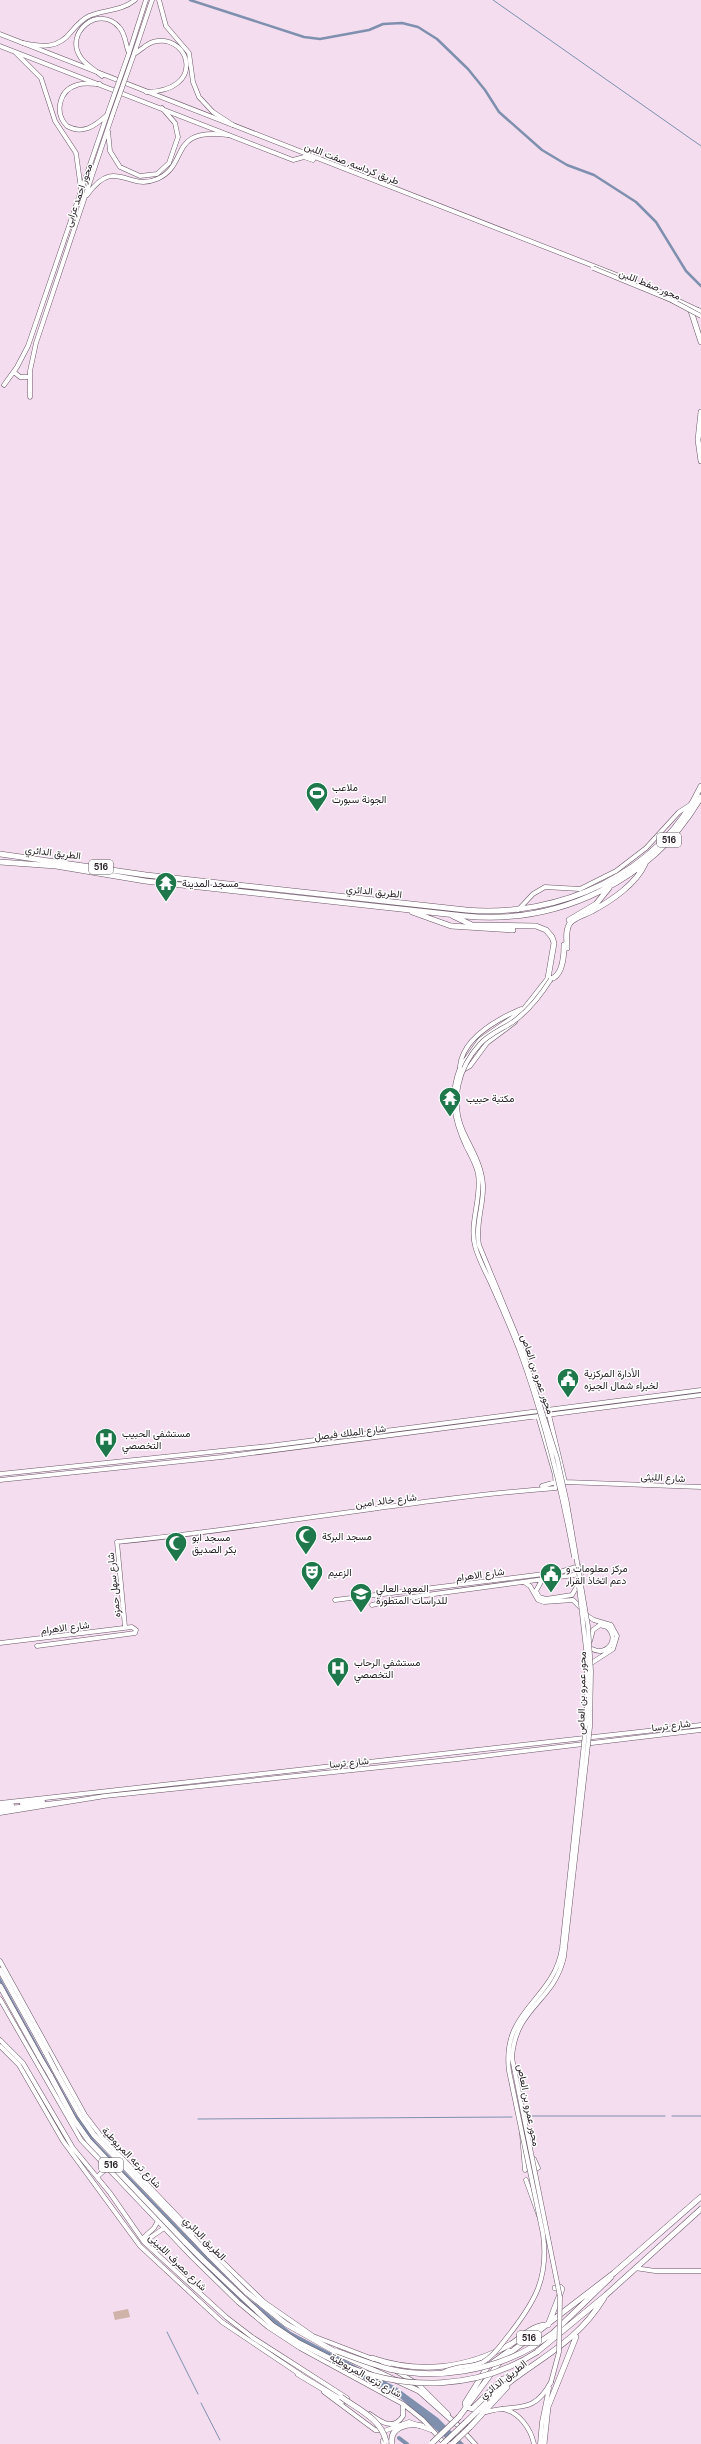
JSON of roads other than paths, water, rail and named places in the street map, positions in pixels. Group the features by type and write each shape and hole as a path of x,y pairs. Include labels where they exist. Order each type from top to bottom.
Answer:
{"highway":[{"path":"593,268 686,305 693,313 701,342"},
{"path":"700,415 698,440 701,461"},
{"name":"الطريق الدائري","path":"543,909 624,873 658,844 692,802 701,786"},
{"name":"الطريق الدائري","path":"0,862 43,865 56,863 234,884 298,894 388,904 486,918 574,903 619,882 646,863 679,829 701,797"},
{"name":"الطريق الدائري","path":"0,854 41,859 145,881 232,891 298,894"},
{"path":"567,946 567,930 571,922 600,906 631,883 646,863"},
{"path":"455,913 470,924 493,927 536,926 548,931 554,944 549,978 557,976 560,970 567,922 574,915 599,901 610,887"},
{"name":"الطريق الدائري","path":"402,906 408,909 455,913 505,911 517,913"},
{"path":"408,909 451,926 498,931 524,929"},
{"name":"الطريق الدائري","path":"0,1970 76,2109 99,2141 242,2288 286,2324 336,2351 399,2371 444,2372 494,2365 534,2346 603,2287 614,2273"},
{"name":"الطريق الدائري","path":"0,1986 74,2120 89,2141 222,2279 256,2312 286,2335 360,2372 390,2380 417,2383 449,2383 475,2379 508,2368 537,2352 606,2295 701,2210"},
{"name":"الطريق الدائري","path":"432,2444 466,2408 493,2368 512,2350 548,2325 614,2273 701,2197"},
{"path":"372,2358 409,2367 454,2366 496,2352 540,2325 548,2325 562,2289 560,2286 555,2288"},
{"name":"الطريق الدائري","path":"444,2444 510,2382 562,2346 580,2330 606,2295"},
{"path":"544,2444 546,2418 551,2399 571,2346 580,2330"},
{"path":"336,2351 384,2373 424,2394 455,2423"},
{"path":"301,2372 376,2422 382,2430 385,2442"},
{"path":"466,2408 472,2409 505,2378 518,2376"},
{"path":"452,2444 486,2412 510,2382"},
{"path":"392,2444 393,2436 398,2429 410,2424 422,2426"}],"main road":[{"path":"23,43 43,46 55,45 65,39 85,18 117,10 135,0"},
{"name":"محور احمد عرابى","path":"30,397 30,377 36,343 108,129 146,0"},
{"name":"محور احمد عرابى","path":"4,385 14,372 28,346 107,115 152,0"},
{"path":"159,0 166,26 189,53 193,82 199,97 213,112 233,125"},
{"path":"102,76 86,63 77,50 77,36 85,24 98,19 114,22 123,32 131,53 150,43 161,40 175,45 186,59 185,74 177,86 166,91 146,92"},
{"name":"طريق كرداسه, صفت اللبن","path":"0,34 102,76 233,125 611,272 700,311"},
{"name":"طريق كرداسه, صفت اللبن","path":"0,46 293,160 304,157 316,160 593,268"},
{"path":"16,53 41,78 55,121 74,149 79,165 81,192"},
{"path":"100,84 78,84 70,88 61,100 59,113 67,126 80,130 93,127 107,115"},
{"path":"108,129 110,151 118,165 128,172 140,176 156,174 169,163 178,137 175,123 162,108"},
{"path":"85,199 97,183 109,176 120,176 144,181 159,178 171,167 181,148 198,136 210,134 228,135"},
{"name":"محور صفط اللبن","path":"593,268 671,300 701,316"},
{"path":"14,372 22,378 30,377"},
{"path":"517,913 533,894 545,887 580,889 616,871 660,835 679,812 692,802"},
{"name":"محور عمرو بن العاص","path":"444,2372 453,2368 476,2364 488,2358 530,2307 538,2290 544,2262 544,2241 513,2071 513,2046 522,2020 554,1983 564,1957 590,1727 590,1642 559,1480 545,1429 519,1350 475,1245 473,1221 478,1196 478,1175 474,1161 458,1128 453,1108 454,1088 462,1069 480,1040 522,1011 549,978"},
{"path":"516,1022 487,1043 470,1066 462,1069 462,1059 472,1042 486,1029 521,1009"},
{"name":"محور عمرو بن العاص","path":"462,1069 457,1088 456,1107 462,1128 475,1154 482,1178 482,1200 477,1231 479,1245 522,1349 549,1431 566,1496 585,1614 587,1715 561,1954 550,1983 519,2018 513,2032 508,2051 509,2071 560,2304 560,2352 543,2414 540,2444"},
{"name":"شارع الملك فيصل","path":"0,1480 99,1466 507,1418 701,1390"},
{"name":"شارع الملك فيصل","path":"507,1418 549,1415 701,1395"},
{"path":"549,1415 552,1428"},
{"path":"538,1416 542,1431"},
{"path":"542,1431 547,1425 552,1428"},
{"name":"شارع الليثى","path":"552,1428 566,1482 701,1487"},
{"name":"شارع خالد امين","path":"117,1542 190,1535 237,1527 536,1488 556,1484 542,1431"},
{"name":"شارع الملك فيصل","path":"0,1474 99,1466"},
{"name":"شارع سهل حمزه","path":"117,1542 125,1627"},
{"name":"شارع الاهرام","path":"335,1600 560,1572 580,1566"},
{"name":"شارع الاهرام","path":"372,1605 409,1598 581,1574"},
{"path":"543,1579 536,1591 539,1597 543,1598 571,1596 576,1591 579,1583"},
{"path":"523,1582 530,1586 538,1600 544,1602 573,1600 578,1603 585,1614 594,1620 609,1624 617,1636 613,1649 593,1662"},
{"path":"417,1590 418,1597"},
{"path":"408,1592 409,1598"},
{"path":"590,1642 593,1630 598,1626 605,1625 612,1631 613,1640 609,1648 600,1652 592,1649"},
{"name":"شارع الاهرام","path":"0,1643 132,1626 136,1629 135,1633 37,1646"},
{"path":"92,1632 94,1639"},
{"name":"شارع ترسا","path":"0,1803 701,1726"},
{"name":"شارع ترسا","path":"0,1813 106,1796 458,1759 701,1730"},
{"path":"467,1751 466,1755 472,1757"},
{"path":"452,1753 458,1755 458,1759"},
{"path":"198,1781 196,1784 202,1786"},
{"path":"182,1782 187,1785 187,1787"},
{"path":"0,1810 66,1798 72,1794"},
{"path":"0,1806 68,1800 75,1802"},
{"name":"شارع ترعه المريوطية","path":"0,1961 85,2115 100,2136 205,2245 264,2302 297,2327 325,2341 372,2358 395,2369 414,2382 438,2403 475,2444"},
{"name":"شارع ترعه المريوطية","path":"0,1999 60,2107 81,2140 145,2210 158,2221 188,2252 203,2270 253,2318 289,2342 403,2404 419,2416 444,2444"},
{"name":"شارع مصرف اللبينى","path":"0,2040 23,2063 73,2148 97,2177 143,2240 203,2298 252,2337 301,2372"},
{"name":"شارع مصرف اللبينى","path":"0,2046 19,2065 63,2141 137,2242 222,2322 301,2372"},
{"path":"38,2067 54,2059"},
{"path":"52,2111 60,2107"},
{"path":"524,2134 538,2168"},
{"path":"524,2134 524,2170"},
{"path":"97,2177 107,2168"},
{"path":"526,2180 539,2216"},
{"path":"143,2240 158,2221"},
{"path":"143,2240 164,2228"},
{"path":"188,2252 200,2244 201,2240"},
{"path":"192,2257 194,2252 205,2245"},
{"path":"635,2268 655,2271 701,2271"},
{"path":"200,2302 203,2298"},
{"path":"301,2372 325,2383 382,2423 390,2425 399,2420 404,2412 403,2404"},
{"path":"301,2372 375,2430 384,2431 406,2422 422,2426 434,2432"},
{"path":"486,2412 497,2409 528,2406 539,2399 551,2382"},
{"path":"497,2409 507,2410 519,2417 529,2431 534,2444"},
{"path":"375,2430 380,2429 382,2423"}],"water":[{"path":"0,1977 75,2113 96,2142 242,2293 291,2332 396,2387 438,2418 464,2444 452,2444 399,2397 296,2345 256,2316 222,2285 103,2161 70,2116 0,1990"}],"waterway":[{"path":"190,0 304,37 320,39 369,30 383,24 402,23 418,27 437,39 468,69 485,90 499,112 542,150 567,165 594,175 636,202 656,222 686,271 701,286"},
{"path":"493,0 701,146"},
{"path":"530,2116 665,2116"},
{"path":"672,2116 701,2116"},
{"path":"198,2119 512,2117"},
{"path":"167,2332 198,2394"},
{"path":"201,2403 220,2440"},
{"path":"399,2438 407,2444"}],"place":[{"name":"ملاعب الجونة سبورت","path":"317,812"},
{"name":"مسجد المدينة","path":"166,902"},
{"name":"مكتبة حبيب","path":"450,1118"},
{"name":"الأدارة المركزية لخبراء شمال الجيزه","path":"568,1398"},
{"name":"مستشفى الحبيب التخصصي","path":"106,1458"},
{"name":"مسجد البركة","path":"306,1556"},
{"name":"مسجد ابو بكر الصديق","path":"176,1562"},
{"name":"الزعيم","path":"312,1592"},
{"name":"مركز معلومات و دعم اتخاذ القرار","path":"551,1594"},
{"name":"المعهد العالي للدراسات المتطورة","path":"361,1614"},
{"name":"مستشفى الرحاب التخصصي","path":"338,1688"}]}
